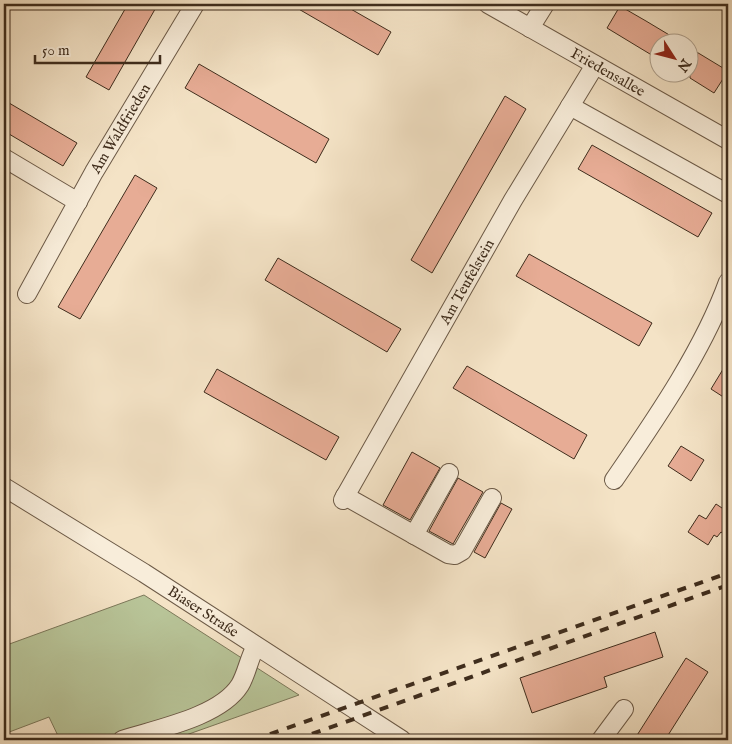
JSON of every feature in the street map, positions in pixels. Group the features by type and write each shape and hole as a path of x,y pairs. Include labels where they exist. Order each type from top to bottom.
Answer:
{"street":[{"name":"Am Waldfrieden","path":"27,294 78,202 195,4"},
{"name":"Friedensallee","path":"488,4 728,140"},
{"path":"530,28 545,4"},
{"name":"Am Teufelstein","path":"414,535 344,498 513,200 595,65"},
{"path":"570,106 728,194"},
{"path":"4,158 78,202"},
{"path":"614,480 643,437 687,364 720,304 728,282"},
{"path":"449,473 414,535 448,554 455,555 462,551 492,498"},
{"name":"Biaser Straße","path":"4,486 402,740"},
{"path":"122,740 205,713 224,703 240,685 256,646"},
{"path":"601,740 624,709"}],"green space":[{"path":"144,595 299,695 172,740 60,740 49,717 4,734 4,646"}],"building":[{"path":"128,4 158,4 109,90 86,77"},
{"path":"290,4 342,4 391,32 378,55"},
{"path":"620,6 664,32 650,32 650,54 607,28"},
{"path":"700,54 728,71 714,93 696,82 700,82"},
{"path":"199,64 329,139 316,163 185,88"},
{"path":"505,96 526,109 432,273 411,260"},
{"path":"4,100 77,143 63,166 4,131"},
{"path":"592,145 712,213 698,237 578,169"},
{"path":"135,175 157,188 80,319 58,307"},
{"path":"529,254 652,323 639,346 516,276"},
{"path":"278,258 401,329 387,352 265,280"},
{"path":"728,361 728,400 711,389"},
{"path":"467,366 587,435 574,459 453,388"},
{"path":"217,369 339,437 326,460 204,392"},
{"path":"681,446 704,460 691,481 668,466"},
{"path":"412,452 440,468 410,520 383,505"},
{"path":"458,478 483,492 453,544 429,531"},
{"path":"501,503 512,509 485,558 474,552"},
{"path":"716,504 728,512 728,536 721,532 717,537 714,535 708,545 688,532 699,515 706,519"},
{"path":"655,632 663,657 604,677 607,687 532,713 520,678"},
{"path":"686,658 708,672 665,740 634,740"}],"railway":[{"path":"253,740 728,573"},
{"path":"295,740 728,585"}]}
